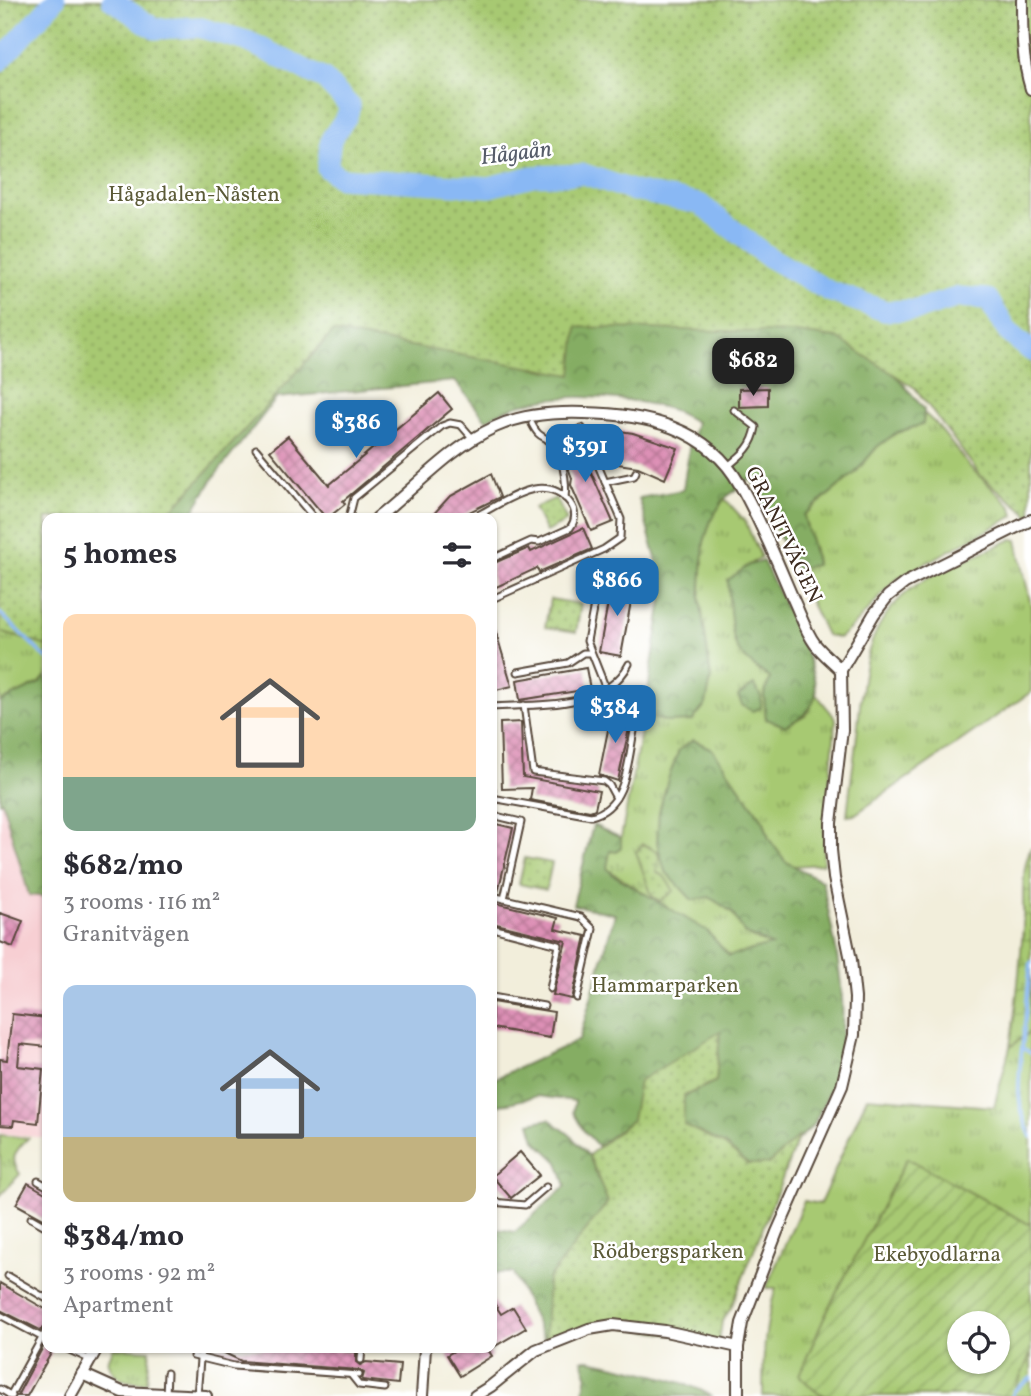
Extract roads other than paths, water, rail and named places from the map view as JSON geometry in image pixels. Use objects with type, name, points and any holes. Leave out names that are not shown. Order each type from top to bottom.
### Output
[{"type":"street","points":[[1023,0],[1022,36],[1031,89]]},
{"type":"street","name":"GRANITVÄGEN","points":[[383,513],[474,440],[517,418],[542,414],[607,413],[666,424],[708,446],[728,466],[756,516],[814,643],[841,670]]},
{"type":"street","points":[[738,1396],[738,1347],[751,1293],[842,1086],[854,1035],[855,998],[851,960],[831,850],[831,823],[842,730],[841,670],[874,614],[888,596],[905,583],[1029,521],[1031,533]]},
{"type":"street","points":[[475,1396],[495,1391],[536,1350],[589,1329],[613,1325],[665,1331],[738,1347]]},
{"type":"street","points":[[70,1396],[94,1353]]},
{"type":"street","points":[[422,1396],[425,1353]]},
{"type":"street","points":[[82,1374],[122,1392],[206,1396]]},
{"type":"lane","points":[[728,466],[748,450],[756,427],[734,410]]},
{"type":"lane","points":[[350,513],[354,498],[442,426],[450,423],[461,425],[474,440]]},
{"type":"lane","points":[[532,424],[538,436],[549,442],[565,471],[565,498]]},
{"type":"lane","points":[[497,598],[604,549],[620,538],[621,519],[582,428],[549,442]]},
{"type":"lane","points":[[256,449],[310,513]]},
{"type":"lane","points":[[605,482],[634,477],[636,472]]},
{"type":"lane","points":[[482,513],[527,489],[544,488],[565,498],[573,506],[575,515],[570,528],[539,542],[531,541],[497,557]]},
{"type":"lane","points":[[596,594],[587,641],[606,689]]},
{"type":"lane","points":[[518,672],[568,663],[583,653],[591,653]]},
{"type":"lane","points":[[497,707],[569,700],[597,694],[623,675],[629,664]]},
{"type":"lane","points":[[524,705],[533,772],[604,781],[616,798]]},
{"type":"lane","points":[[497,799],[591,816],[605,809],[623,786],[635,731]]},
{"type":"lane","points":[[497,816],[521,822],[504,899]]},
{"type":"lane","points":[[497,897],[582,917],[588,922],[593,929],[577,998]]},
{"type":"lane","points":[[497,930],[559,945],[550,989]]},
{"type":"lane","points":[[497,998],[544,1006]]},
{"type":"lane","points":[[38,1181],[42,1183]]},
{"type":"lane","points":[[497,1202],[525,1205],[546,1187]]},
{"type":"lane","points":[[31,1217],[42,1224]]},
{"type":"lane","points":[[8,1276],[42,1296]]},
{"type":"lane","points":[[0,1315],[42,1337]]},
{"type":"lane","points":[[0,1389],[11,1396],[42,1344]]},
{"type":"lane","points":[[76,1353],[91,1360]]},
{"type":"lane","points":[[361,1360],[362,1353]]},
{"type":"lane","points":[[193,1356],[234,1366],[359,1376]]},
{"type":"lane","points":[[197,1396],[201,1356]]},
{"type":"lane","points":[[166,1395],[167,1373]]},
{"type":"lane","points":[[351,1375],[359,1385],[385,1388]]},
{"type":"waterway","name":"Hågaån","points":[[0,61],[55,0]]},
{"type":"waterway","name":"Hågaån","points":[[112,0],[155,29],[198,27],[247,41],[324,79],[350,106],[347,116],[331,139],[327,168],[340,178],[489,187],[532,176],[584,174],[634,191],[700,204],[767,256],[829,291],[885,311],[917,310],[959,297],[988,299],[1008,332],[1031,351]]},
{"type":"waterway","points":[[0,613],[42,654]]},
{"type":"waterway","points":[[1031,962],[1019,1083],[1022,1113],[1031,1137]]},
{"type":"waterway","points":[[1022,1048],[1031,1053]]},
{"type":"waterway","points":[[1012,1396],[1015,1390],[1031,1378]]},
{"type":"park label","name":"Hågadalen-Nåsten","points":[[194,195]]},
{"type":"park label","name":"Hammarparken","points":[[665,986]]},
{"type":"park label","name":"Rödbergsparken","points":[[668,1252]]},
{"type":"park label","name":"Ekebyodlarna","points":[[937,1255]]}]
